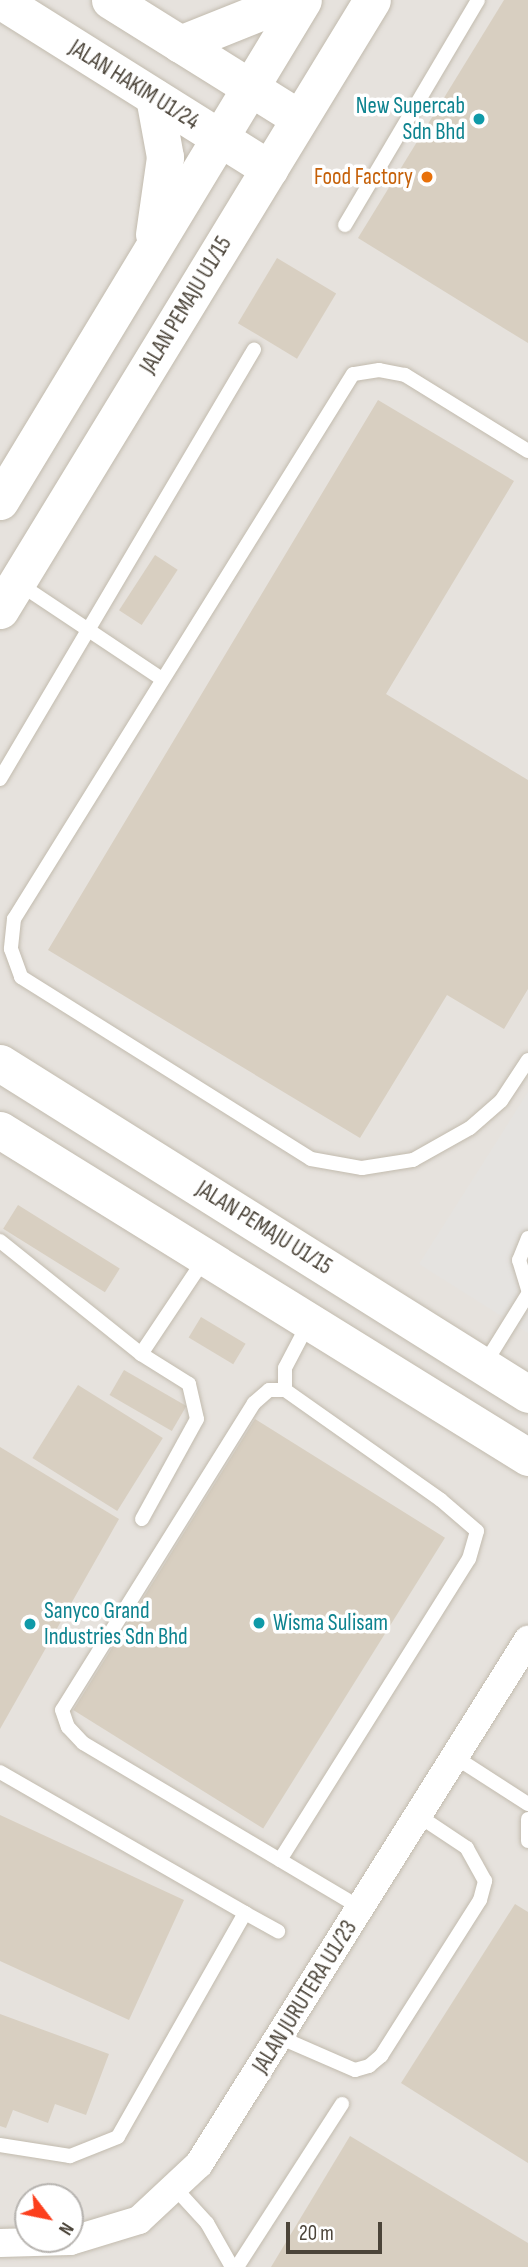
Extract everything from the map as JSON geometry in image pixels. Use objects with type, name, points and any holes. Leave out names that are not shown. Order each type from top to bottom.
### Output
[{"type":"street","name":"JALAN HAKIM U1/24","points":[[0,0],[269,169]]},
{"type":"street","points":[[110,0],[299,118]]},
{"type":"street","points":[[180,44],[290,0]]},
{"type":"street","points":[[0,502],[303,0]]},
{"type":"street","name":"JALAN PEMAJU U1/15","points":[[9,596],[372,0]]},
{"type":"street","points":[[152,249],[165,157],[154,97]]},
{"type":"street","name":"JALAN PEMAJU U1/15","points":[[0,1063],[528,1394]]},
{"type":"street","points":[[0,1130],[528,1457]]},
{"type":"street","name":"JALAN JURUTERA U1/23","points":[[0,2243],[70,2241],[139,2220],[199,2164],[528,1640]]},
{"type":"lane","points":[[345,225],[478,0]]},
{"type":"lane","points":[[0,779],[254,349]]},
{"type":"lane","points":[[528,451],[405,375],[379,370],[353,374],[14,919],[11,949],[21,977],[311,1159],[362,1168],[413,1160],[470,1128],[501,1101],[528,1060]]},
{"type":"lane","points":[[9,596],[89,629],[162,679]]},
{"type":"lane","points":[[483,1366],[528,1292],[519,1260],[528,1238]]},
{"type":"lane","points":[[0,1241],[141,1354],[189,1384],[197,1419],[142,1519]]},
{"type":"lane","points":[[141,1354],[206,1257]]},
{"type":"lane","points":[[285,1390],[285,1368],[309,1321]]},
{"type":"lane","points":[[280,1860],[469,1559],[477,1531],[442,1500],[285,1390],[269,1390],[254,1403],[62,1710],[68,1727],[83,1743],[280,1860],[361,1908]]},
{"type":"lane","points":[[455,1757],[528,1804]]},
{"type":"lane","points":[[0,1772],[278,1931]]},
{"type":"lane","points":[[279,2037],[355,2070],[369,2066],[381,2056],[459,1933],[480,1899],[485,1881],[467,1848],[419,1816]]},
{"type":"lane","points":[[528,1819],[528,1841]]},
{"type":"lane","points":[[0,2145],[70,2156],[118,2137],[244,1913]]},
{"type":"lane","points":[[237,2267],[342,2104]]},
{"type":"lane","points":[[174,2187],[207,2223],[232,2267]]},
{"type":"shaded area","points":[[0,0],[528,0],[528,2267],[0,2267]]},
{"type":"shaded area","points":[[528,1092],[528,1333],[419,1264]]},
{"type":"building","name":"New Supercab Sdn Bhd","points":[[504,0],[528,0],[528,343],[358,238]]},
{"type":"building","points":[[277,258],[336,294],[297,359],[238,323]]},
{"type":"building","points":[[378,400],[514,481],[386,694],[528,780],[528,989],[504,1029],[447,995],[360,1138],[48,950]]},
{"type":"building","points":[[155,555],[178,570],[142,625],[119,610]]},
{"type":"building","points":[[18,1205],[120,1269],[105,1292],[3,1229]]},
{"type":"building","points":[[201,1317],[246,1344],[233,1364],[189,1338]]},
{"type":"building","points":[[124,1370],[186,1406],[172,1431],[110,1395]]},
{"type":"building","points":[[78,1385],[163,1438],[117,1511],[32,1458]]},
{"type":"building","name":"Wisma Sulisam","points":[[255,1419],[445,1538],[263,1829],[73,1710]]},
{"type":"building","name":"Sanyco Grand Industries Sdn Bhd","points":[[0,1447],[119,1519],[0,1729]]},
{"type":"building","points":[[0,1815],[184,1900],[129,2020],[0,1961]]},
{"type":"building","points":[[515,1904],[528,1912],[528,2163],[401,2083]]},
{"type":"building","points":[[0,2014],[109,2054],[86,2115],[55,2104],[48,2123],[13,2110],[6,2128],[0,2126]]},
{"type":"building","points":[[350,2136],[528,2243],[528,2267],[271,2267]]},
{"type":"place","name":"New Supercab Sdn Bhd","points":[[479,119]]},
{"type":"place","name":"Food Factory","points":[[427,177]]},
{"type":"place","name":"Wisma Sulisam","points":[[259,1623]]},
{"type":"place","name":"Sanyco Grand Industries Sdn Bhd","points":[[30,1624]]}]
